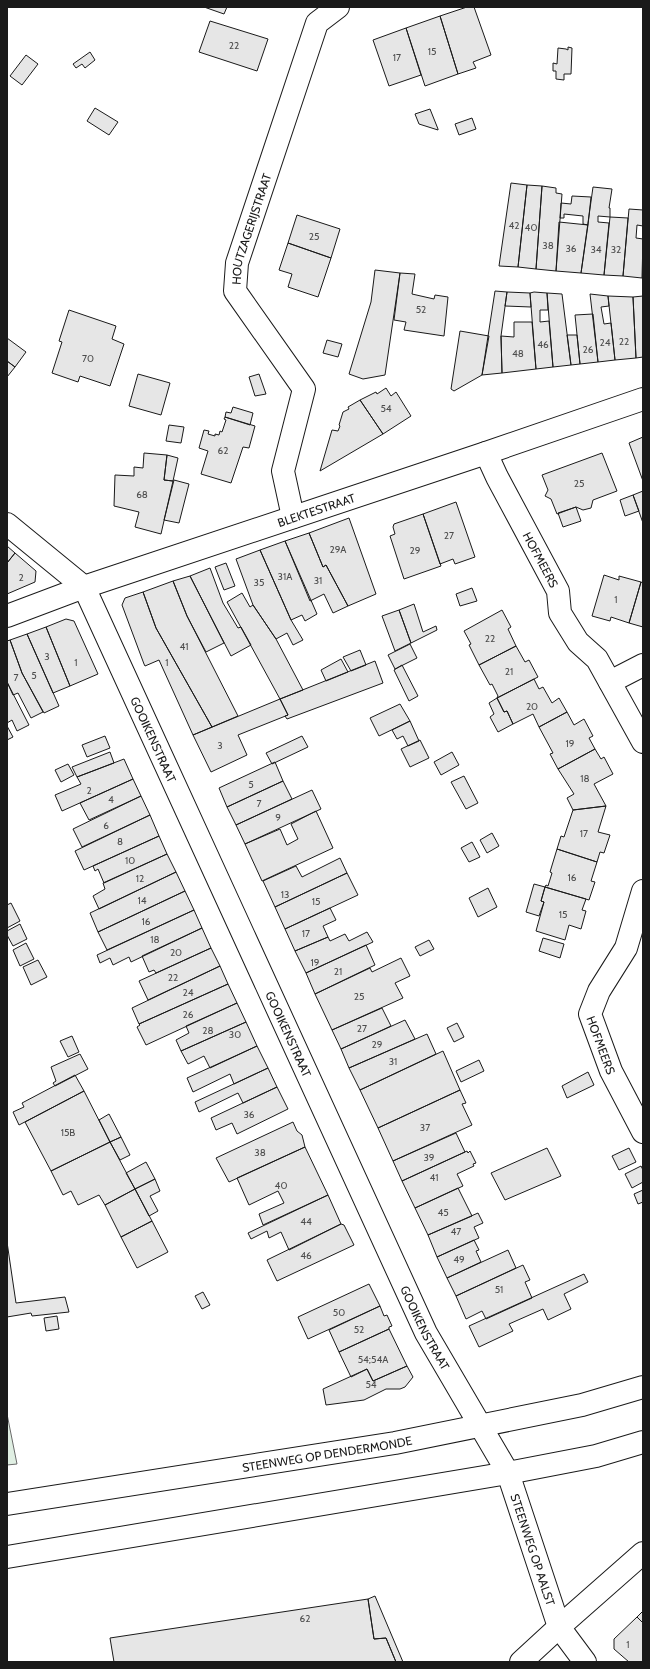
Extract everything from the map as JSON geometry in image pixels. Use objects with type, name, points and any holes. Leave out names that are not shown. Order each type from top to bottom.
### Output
[{"type":"street","name":"HOUTZAGERIJSTRAAT","points":[[293,517],[283,471],[304,390],[235,291],[237,263],[317,23],[338,7]]},
{"type":"street","name":"BLEKTESTRAAT","points":[[7,616],[84,587],[643,399]]},
{"type":"street","name":"HOFMEERS","points":[[486,453],[497,477],[558,591],[560,613],[578,642],[597,659],[643,742]]},
{"type":"street","points":[[7,524],[84,587]]},
{"type":"street","name":"GOOIKENSTRAAT","points":[[84,587],[426,1333],[479,1426],[508,1472]]},
{"type":"street","points":[[610,682],[643,665]]},
{"type":"street","name":"HOFMEERS","points":[[643,891],[626,948],[599,991],[590,1014],[611,1070],[643,1132]]},
{"type":"street","name":"STEENWEG OP DENDERMONDE","points":[[7,1504],[395,1443],[582,1405],[643,1387]]},
{"type":"street","points":[[7,1557],[508,1472],[596,1456],[643,1442]]},
{"type":"street","name":"STEENWEG OP AALST","points":[[508,1472],[558,1627],[585,1662]]},
{"type":"street","points":[[521,1662],[558,1627],[643,1553]]},
{"type":"green space","points":[[7,1414],[17,1464],[7,1465]]},
{"type":"building","points":[[204,7],[227,7],[224,14]]},
{"type":"building","points":[[467,7],[474,7],[491,55],[473,62],[476,68],[458,74],[440,16]]},
{"type":"building","points":[[440,16],[458,74],[425,86],[406,28]]},
{"type":"building","points":[[210,21],[268,39],[257,71],[199,52]]},
{"type":"building","points":[[406,28],[421,75],[389,86],[373,40]]},
{"type":"building","points":[[568,47],[572,48],[571,74],[564,74],[564,80],[556,79],[556,71],[553,71],[553,63],[557,64],[558,48],[568,50]]},
{"type":"building","points":[[90,52],[95,60],[85,68],[82,64],[76,68],[73,64]]},
{"type":"building","points":[[26,55],[38,64],[22,85],[10,76]]},
{"type":"building","points":[[95,108],[118,122],[109,135],[87,121]]},
{"type":"building","points":[[430,109],[438,130],[419,124],[415,114]]},
{"type":"building","points":[[472,118],[476,129],[459,135],[455,124]]},
{"type":"building","points":[[511,183],[527,185],[518,267],[499,266]]},
{"type":"building","points":[[527,185],[542,186],[536,269],[518,267]]},
{"type":"building","points":[[542,186],[556,188],[556,193],[562,194],[556,271],[536,269]]},
{"type":"building","points":[[593,187],[612,189],[609,208],[610,217],[598,216],[598,222],[609,223],[604,275],[581,273]]},
{"type":"building","points":[[572,196],[591,197],[588,225],[583,224],[583,216],[564,214],[564,218],[560,218],[561,203],[571,204]]},
{"type":"building","points":[[629,209],[643,210],[643,226],[637,225],[636,238],[643,239],[642,278],[623,276]]},
{"type":"building","points":[[297,215],[340,229],[331,258],[288,243]]},
{"type":"building","points":[[610,217],[628,218],[623,276],[604,275]]},
{"type":"building","points":[[559,222],[588,225],[581,273],[556,271]]},
{"type":"building","points":[[288,243],[331,258],[318,297],[288,287],[292,274],[279,270]]},
{"type":"building","points":[[375,270],[400,273],[385,375],[363,379],[349,374],[371,302]]},
{"type":"building","points":[[400,273],[415,274],[412,294],[434,299],[435,295],[448,297],[444,336],[404,330],[406,322],[394,320]]},
{"type":"building","points":[[495,291],[507,292],[501,336],[502,373],[482,375]]},
{"type":"building","points":[[507,292],[530,293],[531,307],[505,306]]},
{"type":"building","points":[[530,293],[547,293],[548,310],[540,310],[540,322],[549,321],[553,367],[536,369]]},
{"type":"building","points":[[547,293],[562,294],[571,365],[553,367]]},
{"type":"building","points":[[590,294],[608,296],[609,306],[601,307],[604,324],[611,323],[615,360],[598,362]]},
{"type":"building","points":[[608,296],[633,297],[636,358],[615,360]]},
{"type":"building","points":[[643,296],[643,357],[636,358],[633,297]]},
{"type":"building","points":[[69,310],[116,326],[112,339],[124,344],[110,386],[80,376],[78,382],[52,373],[62,342],[59,341]]},
{"type":"building","points":[[593,314],[598,362],[580,364],[575,315]]},
{"type":"building","points":[[514,322],[532,322],[536,369],[502,373],[501,336],[514,337]]},
{"type":"building","points":[[460,331],[489,336],[482,375],[454,391],[451,389]]},
{"type":"building","points":[[567,335],[577,335],[580,364],[571,365]]},
{"type":"building","points":[[7,338],[26,352],[15,367],[7,361]]},
{"type":"building","points":[[327,340],[342,344],[338,357],[323,353]]},
{"type":"building","points":[[7,361],[15,367],[7,377]]},
{"type":"building","points":[[138,374],[170,383],[161,415],[129,406]]},
{"type":"building","points":[[259,374],[266,394],[255,396],[249,377]]},
{"type":"building","points":[[386,388],[391,396],[396,392],[411,416],[383,434],[360,400],[376,392],[377,394]]},
{"type":"building","points":[[360,400],[383,434],[320,471],[332,430],[338,431],[343,412],[349,409],[348,407]]},
{"type":"building","points":[[233,407],[253,413],[250,425],[225,417],[226,412],[231,413]]},
{"type":"building","points":[[225,417],[255,426],[249,448],[243,447],[231,483],[201,474],[208,451],[199,448],[204,430],[209,431],[208,434],[215,436],[215,434],[219,435],[220,431],[222,432],[226,420],[224,419]]},
{"type":"building","points":[[169,425],[184,427],[181,443],[166,441]]},
{"type":"building","points":[[643,437],[643,481],[629,443]]},
{"type":"building","points":[[144,453],[167,455],[164,480],[173,481],[161,534],[135,527],[139,512],[114,506],[115,475],[134,476],[134,467],[143,468]]},
{"type":"building","points":[[602,453],[617,491],[593,500],[591,508],[583,510],[576,507],[557,514],[551,499],[545,496],[548,490],[542,475]]},
{"type":"building","points":[[167,455],[178,458],[173,481],[164,480]]},
{"type":"building","points":[[174,480],[189,484],[179,523],[164,520]]},
{"type":"building","points":[[643,491],[643,523],[633,495]]},
{"type":"building","points":[[633,495],[639,511],[625,516],[620,500]]},
{"type":"building","points":[[456,502],[475,557],[455,564],[453,559],[440,564],[423,514]]},
{"type":"building","points":[[576,507],[581,521],[563,527],[558,513]]},
{"type":"building","points":[[423,514],[441,566],[404,579],[390,536],[395,534],[393,527],[394,524]]},
{"type":"building","points":[[349,518],[376,594],[348,606],[326,565],[323,567],[309,533]]},
{"type":"building","points":[[309,533],[323,567],[326,565],[348,606],[333,613],[324,594],[310,601],[285,541]]},
{"type":"building","points":[[285,541],[317,614],[305,621],[302,615],[291,620],[260,550]]},
{"type":"building","points":[[7,546],[15,553],[7,563]]},
{"type":"building","points":[[260,550],[291,620],[303,640],[293,645],[287,633],[276,639],[253,605],[236,559]]},
{"type":"building","points":[[15,553],[36,571],[35,582],[7,594],[7,563]]},
{"type":"building","points":[[226,563],[235,586],[224,590],[215,567]]},
{"type":"building","points":[[210,568],[223,603],[238,628],[241,627],[251,645],[231,656],[190,576]]},
{"type":"building","points":[[604,575],[619,580],[619,576],[641,582],[629,623],[611,617],[610,621],[592,616]]},
{"type":"building","points":[[190,576],[224,643],[206,652],[187,616],[173,581]]},
{"type":"building","points":[[173,581],[187,616],[238,716],[212,727],[156,628],[143,592]]},
{"type":"building","points":[[641,582],[643,583],[643,627],[629,623]]},
{"type":"building","points":[[472,588],[477,601],[460,606],[456,594]]},
{"type":"building","points":[[143,592],[156,628],[212,727],[193,735],[159,660],[145,666],[122,605],[125,598]]},
{"type":"building","points":[[242,593],[250,607],[253,605],[276,639],[303,690],[280,699],[227,602]]},
{"type":"building","points":[[414,604],[423,632],[436,626],[437,630],[411,643],[399,610]]},
{"type":"building","points":[[399,610],[411,643],[395,651],[382,616]]},
{"type":"building","points":[[502,610],[511,627],[508,629],[516,646],[479,665],[464,631]]},
{"type":"building","points":[[66,619],[74,621],[98,674],[70,686],[46,627]]},
{"type":"building","points":[[46,627],[70,686],[53,693],[27,634]]},
{"type":"building","points":[[27,634],[59,706],[44,713],[22,673],[10,640]]},
{"type":"building","points":[[10,640],[22,673],[43,712],[31,718],[18,693],[13,695],[7,682],[7,641]]},
{"type":"building","points":[[410,644],[417,658],[395,669],[388,655]]},
{"type":"building","points":[[516,646],[525,662],[529,660],[538,677],[497,698],[498,696],[492,684],[490,685],[479,665]]},
{"type":"building","points":[[360,650],[366,665],[351,671],[343,657]]},
{"type":"building","points":[[341,659],[348,672],[326,681],[321,670]]},
{"type":"building","points":[[375,661],[383,683],[287,719],[285,716],[288,715],[280,699]]},
{"type":"building","points":[[402,665],[418,696],[409,701],[394,670]]},
{"type":"building","points":[[534,679],[539,689],[543,687],[552,703],[559,698],[567,712],[539,727],[533,714],[513,724],[507,711],[504,712],[497,698]]},
{"type":"building","points":[[7,682],[29,725],[17,731],[12,720],[7,723]]},
{"type":"building","points":[[497,698],[504,712],[507,711],[513,724],[498,732],[490,717],[494,714],[489,703]]},
{"type":"building","points":[[280,699],[288,715],[238,735],[247,755],[211,772],[193,735]]},
{"type":"building","points":[[400,704],[410,721],[379,736],[370,718]]},
{"type":"building","points":[[567,712],[574,725],[584,719],[593,736],[589,738],[595,749],[558,769],[550,754],[553,753],[539,727]]},
{"type":"building","points":[[410,721],[419,741],[408,746],[403,736],[397,739],[392,730]]},
{"type":"building","points":[[7,726],[13,737],[7,740]]},
{"type":"building","points":[[105,736],[110,748],[87,757],[82,745]]},
{"type":"building","points":[[302,736],[308,747],[272,764],[266,753]]},
{"type":"building","points":[[420,740],[429,758],[410,767],[401,749]]},
{"type":"building","points":[[595,749],[601,759],[604,757],[613,774],[594,784],[606,806],[573,810],[567,798],[574,794],[558,769]]},
{"type":"building","points":[[110,752],[114,763],[77,777],[72,767]]},
{"type":"building","points":[[452,752],[459,765],[441,775],[434,762]]},
{"type":"building","points":[[124,759],[133,779],[62,811],[55,795],[81,784],[77,777]]},
{"type":"building","points":[[275,762],[283,781],[227,807],[219,788]]},
{"type":"building","points":[[68,764],[74,775],[61,782],[55,770]]},
{"type":"building","points":[[464,776],[478,803],[466,809],[451,782]]},
{"type":"building","points":[[133,779],[141,796],[89,820],[80,803]]},
{"type":"building","points":[[283,781],[292,799],[236,825],[227,807]]},
{"type":"building","points":[[312,790],[321,809],[245,844],[236,825]]},
{"type":"building","points":[[141,796],[150,815],[82,847],[73,829]]},
{"type":"building","points":[[606,806],[598,832],[610,835],[604,853],[600,852],[597,862],[557,849],[561,836],[564,837],[573,810]]},
{"type":"building","points":[[316,811],[333,848],[262,881],[245,844],[280,829],[287,845],[298,839],[291,824]]},
{"type":"building","points":[[150,815],[159,836],[84,870],[75,851]]},
{"type":"building","points":[[492,833],[499,846],[487,853],[480,840]]},
{"type":"building","points":[[159,836],[167,854],[104,883],[98,869],[95,871],[93,866]]},
{"type":"building","points":[[472,842],[480,857],[469,862],[461,848]]},
{"type":"building","points":[[557,849],[597,862],[591,881],[595,882],[589,900],[545,887],[546,885],[548,886],[552,873],[550,872]]},
{"type":"building","points":[[167,854],[176,872],[99,909],[93,896],[105,889],[103,883]]},
{"type":"building","points":[[340,858],[347,873],[275,907],[263,881],[296,866],[302,877]]},
{"type":"building","points":[[176,872],[185,891],[98,932],[90,913]]},
{"type":"building","points":[[347,873],[358,895],[285,929],[275,907]]},
{"type":"building","points":[[534,884],[545,887],[541,901],[544,902],[539,916],[526,912]]},
{"type":"building","points":[[545,887],[586,899],[582,910],[586,911],[581,929],[569,925],[565,940],[536,931],[544,902],[541,901]]},
{"type":"building","points":[[488,888],[497,907],[478,917],[469,898]]},
{"type":"building","points":[[185,891],[194,910],[107,950],[98,932]]},
{"type":"building","points":[[11,903],[20,921],[7,928],[7,905]]},
{"type":"building","points":[[330,908],[336,920],[323,926],[328,937],[295,951],[285,929]]},
{"type":"building","points":[[194,910],[202,928],[131,962],[129,957],[113,965],[110,958],[100,963],[97,955]]},
{"type":"building","points":[[20,924],[27,939],[13,946],[7,935],[7,931]]},
{"type":"building","points":[[202,928],[211,948],[156,973],[154,970],[149,972],[142,956]]},
{"type":"building","points":[[367,932],[373,942],[306,973],[295,951],[328,937],[330,941],[345,934],[349,941]]},
{"type":"building","points":[[543,938],[564,944],[560,958],[539,951]]},
{"type":"building","points":[[429,940],[434,949],[420,956],[415,947]]},
{"type":"building","points":[[26,943],[34,959],[20,966],[13,950]]},
{"type":"building","points":[[366,945],[375,965],[315,994],[306,973]]},
{"type":"building","points":[[211,948],[220,966],[148,1000],[139,981]]},
{"type":"building","points":[[401,958],[410,976],[395,983],[403,998],[332,1030],[315,994],[370,968],[372,972]]},
{"type":"building","points":[[38,960],[47,977],[31,985],[23,967]]},
{"type":"building","points":[[220,966],[228,984],[139,1024],[132,1008]]},
{"type":"building","points":[[228,984],[237,1003],[146,1045],[137,1027],[140,1025],[139,1024]]},
{"type":"building","points":[[237,1003],[246,1022],[181,1051],[176,1040],[189,1033],[186,1026]]},
{"type":"building","points":[[382,1008],[391,1026],[341,1049],[332,1030]]},
{"type":"building","points":[[405,1020],[415,1039],[349,1068],[341,1049]]},
{"type":"building","points":[[246,1022],[257,1046],[210,1068],[204,1056],[188,1064],[181,1051]]},
{"type":"building","points":[[457,1023],[464,1037],[454,1042],[447,1028]]},
{"type":"building","points":[[427,1034],[436,1054],[360,1090],[349,1068]]},
{"type":"building","points":[[72,1036],[79,1052],[68,1057],[60,1041]]},
{"type":"building","points":[[257,1046],[268,1068],[234,1084],[230,1074],[193,1092],[187,1078]]},
{"type":"building","points":[[443,1051],[460,1090],[378,1128],[360,1090]]},
{"type":"building","points":[[80,1054],[88,1069],[55,1086],[53,1083],[56,1081],[51,1067]]},
{"type":"building","points":[[479,1060],[484,1071],[461,1082],[456,1071]]},
{"type":"building","points":[[268,1068],[277,1087],[243,1103],[238,1093],[199,1112],[195,1102]]},
{"type":"building","points":[[588,1072],[594,1085],[567,1098],[562,1086]]},
{"type":"building","points":[[75,1075],[84,1091],[19,1125],[13,1112],[24,1107],[22,1103]]},
{"type":"building","points":[[277,1087],[288,1109],[237,1134],[232,1123],[216,1130],[211,1118]]},
{"type":"building","points":[[460,1090],[466,1103],[462,1104],[472,1125],[393,1161],[378,1128]]},
{"type":"building","points":[[84,1091],[110,1142],[51,1171],[25,1122]]},
{"type":"building","points":[[109,1114],[121,1137],[110,1142],[99,1120]]},
{"type":"building","points":[[293,1122],[297,1131],[302,1135],[305,1147],[229,1182],[216,1158]]},
{"type":"building","points":[[456,1133],[465,1152],[402,1181],[393,1161]]},
{"type":"building","points":[[121,1137],[130,1155],[120,1160],[110,1142]]},
{"type":"building","points":[[110,1142],[135,1189],[105,1205],[99,1195],[78,1205],[71,1191],[63,1195],[51,1171]]},
{"type":"building","points":[[305,1147],[328,1195],[263,1225],[259,1214],[284,1203],[278,1191],[249,1205],[237,1178]]},
{"type":"building","points":[[547,1148],[561,1176],[505,1200],[491,1173]]},
{"type":"building","points":[[629,1148],[636,1162],[619,1170],[612,1156]]},
{"type":"building","points":[[467,1151],[468,1153],[470,1151],[476,1163],[473,1164],[474,1166],[457,1174],[463,1186],[415,1208],[402,1181]]},
{"type":"building","points":[[146,1162],[155,1179],[135,1189],[126,1173]]},
{"type":"building","points":[[641,1166],[643,1170],[643,1182],[632,1188],[625,1174]]},
{"type":"building","points":[[155,1179],[160,1191],[150,1196],[158,1211],[149,1216],[135,1189]]},
{"type":"building","points":[[458,1188],[472,1216],[428,1235],[415,1208]]},
{"type":"building","points":[[135,1189],[152,1221],[121,1237],[105,1205]]},
{"type":"building","points":[[643,1190],[643,1202],[638,1204],[634,1194]]},
{"type":"building","points":[[328,1195],[341,1224],[289,1250],[281,1232],[269,1238],[267,1231],[251,1239],[248,1233]]},
{"type":"building","points":[[478,1213],[483,1223],[474,1227],[479,1238],[437,1257],[428,1235]]},
{"type":"building","points":[[152,1221],[168,1252],[137,1268],[121,1237]]},
{"type":"building","points":[[341,1224],[344,1225],[354,1245],[277,1281],[267,1260]]},
{"type":"building","points":[[474,1240],[479,1250],[476,1251],[481,1262],[447,1278],[437,1257]]},
{"type":"building","points":[[7,1242],[16,1303],[65,1297],[69,1312],[32,1316],[31,1313],[7,1317]]},
{"type":"building","points":[[508,1250],[516,1268],[456,1296],[447,1278]]},
{"type":"building","points":[[523,1265],[530,1280],[525,1282],[532,1298],[486,1319],[482,1311],[466,1319],[456,1296]]},
{"type":"building","points":[[584,1274],[588,1282],[564,1294],[571,1309],[548,1320],[543,1309],[509,1324],[513,1331],[479,1347],[469,1326]]},
{"type":"building","points":[[369,1284],[380,1306],[308,1339],[298,1317]]},
{"type":"building","points":[[203,1292],[210,1305],[202,1309],[195,1296]]},
{"type":"building","points":[[380,1306],[384,1316],[387,1315],[392,1326],[389,1327],[389,1329],[339,1352],[329,1330]]},
{"type":"building","points":[[57,1316],[59,1329],[46,1331],[44,1318]]},
{"type":"building","points":[[389,1329],[407,1366],[373,1381],[367,1369],[351,1377],[339,1352]]},
{"type":"building","points":[[407,1366],[413,1377],[405,1387],[400,1389],[386,1389],[364,1400],[326,1405],[323,1389],[367,1369],[373,1381]]},
{"type":"building","points":[[375,1596],[403,1662],[396,1662],[386,1638],[374,1639],[368,1599]]},
{"type":"building","points":[[368,1599],[374,1639],[386,1638],[396,1662],[114,1662],[110,1638]]},
{"type":"building","points":[[643,1611],[643,1623],[637,1617]]},
{"type":"building","points":[[637,1617],[643,1623],[643,1662],[629,1662],[614,1649],[614,1639]]}]
